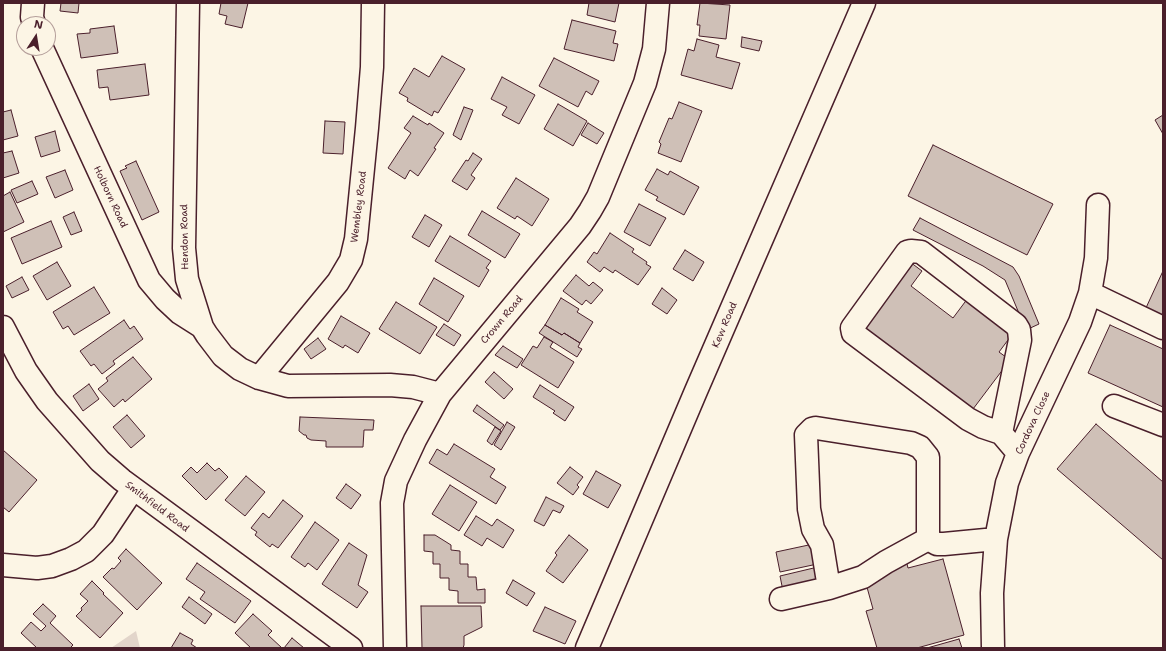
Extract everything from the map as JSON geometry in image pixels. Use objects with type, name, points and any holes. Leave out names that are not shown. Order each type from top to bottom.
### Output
[{"type":"street","points":[[32,16],[34,3]]},
{"type":"street","name":"Hendon Road","points":[[188,3],[184,248],[187,279],[202,327],[223,356],[240,369],[258,378],[288,386],[390,385],[413,387],[440,394]]},
{"type":"street","name":"Wembley Road","points":[[258,378],[338,282],[350,260],[356,239],[367,128],[372,67],[373,3]]},
{"type":"street","name":"Crown Road","points":[[395,648],[392,503],[396,481],[415,440],[440,394],[580,226],[598,197],[645,83],[654,49],[658,3]]},
{"type":"street","name":"Kew Road","points":[[587,648],[696,391],[864,3]]},
{"type":"street","name":"Holborn Road","points":[[46,56],[150,280],[165,299],[180,313],[202,327]]},
{"type":"street","name":"Cordova Close","points":[[993,648],[992,593],[996,539],[1007,482],[1018,453],[1080,322],[1090,293],[1096,258],[1098,205]]},
{"type":"street","points":[[1001,433],[1020,340],[1019,330],[1016,325],[921,252],[907,252],[852,328],[853,333],[968,419],[1001,433],[1018,453]]},
{"type":"street","points":[[1090,293],[1163,328]]},
{"type":"street","name":"Smithfield Road","points":[[3,327],[26,371],[47,401],[100,461],[133,489],[351,648]]},
{"type":"street","points":[[1114,406],[1163,425]]},
{"type":"street","points":[[830,588],[822,545],[813,529],[809,508],[806,435],[812,429],[816,428],[911,443],[920,447],[928,457],[928,539]]},
{"type":"street","points":[[3,565],[37,568],[52,566],[86,550],[103,534],[133,489]]},
{"type":"street","points":[[928,539],[937,544],[944,544],[996,539]]},
{"type":"street","points":[[781,599],[830,588],[863,577],[886,562],[928,539]]},
{"type":"shaded area","points":[[136,631],[140,648],[111,648]]},
{"type":"building","points":[[61,3],[79,3],[78,13],[60,11]]},
{"type":"building","points":[[221,3],[248,3],[242,28],[225,24],[227,16],[219,14]]},
{"type":"building","points":[[589,3],[619,3],[615,22],[587,15]]},
{"type":"building","points":[[700,3],[730,5],[726,39],[699,36],[700,25],[697,25]]},
{"type":"building","points":[[572,20],[616,31],[613,43],[618,44],[614,61],[564,49]]},
{"type":"building","points":[[114,26],[118,53],[81,58],[77,34],[90,33],[90,29]]},
{"type":"building","points":[[742,37],[762,41],[759,51],[741,47]]},
{"type":"building","points":[[697,39],[719,45],[716,57],[740,63],[732,89],[681,75],[688,49],[694,51]]},
{"type":"building","points":[[442,56],[465,69],[438,113],[434,111],[432,116],[407,101],[408,98],[399,93],[414,68],[429,77]]},
{"type":"building","points":[[554,58],[599,81],[592,95],[586,91],[578,107],[539,86]]},
{"type":"building","points":[[145,64],[149,95],[110,100],[108,87],[99,88],[97,70]]},
{"type":"building","points":[[502,77],[535,95],[519,124],[502,115],[507,107],[491,99]]},
{"type":"building","points":[[679,102],[702,111],[681,162],[658,153],[661,144],[659,142],[669,118],[672,119]]},
{"type":"building","points":[[558,104],[587,121],[573,146],[544,129]]},
{"type":"building","points":[[464,107],[473,110],[461,140],[453,135]]},
{"type":"building","points":[[11,110],[18,136],[3,140],[3,112]]},
{"type":"building","points":[[1163,115],[1163,134],[1155,120]]},
{"type":"building","points":[[413,116],[428,125],[429,123],[444,133],[434,148],[436,149],[418,176],[410,170],[405,179],[388,168],[411,133],[404,128]]},
{"type":"building","points":[[325,121],[345,122],[343,154],[323,153]]},
{"type":"building","points":[[588,123],[604,133],[597,144],[581,135]]},
{"type":"building","points":[[55,131],[60,151],[41,157],[35,137]]},
{"type":"building","points":[[933,145],[1053,204],[1027,255],[908,196]]},
{"type":"building","points":[[12,151],[19,173],[3,178],[3,153]]},
{"type":"building","points":[[473,153],[482,159],[471,175],[475,178],[467,190],[452,181],[466,160],[468,161]]},
{"type":"building","points":[[136,161],[159,212],[142,220],[120,171],[127,168],[125,166]]},
{"type":"building","points":[[657,169],[668,175],[670,171],[699,187],[684,215],[656,200],[658,197],[645,190]]},
{"type":"building","points":[[65,170],[73,190],[55,198],[46,177]]},
{"type":"building","points":[[516,178],[549,199],[532,226],[517,216],[515,219],[497,208]]},
{"type":"building","points":[[32,181],[38,194],[17,203],[11,190]]},
{"type":"building","points":[[10,192],[24,222],[3,232],[3,196]]},
{"type":"building","points":[[639,204],[666,218],[650,246],[624,232]]},
{"type":"building","points":[[482,211],[520,234],[505,258],[468,235]]},
{"type":"building","points":[[74,212],[82,231],[71,235],[63,217]]},
{"type":"building","points":[[425,215],[442,225],[429,247],[412,237]]},
{"type":"building","points":[[920,218],[1013,267],[1019,276],[1039,324],[1026,330],[1005,280],[983,266],[913,230]]},
{"type":"building","points":[[51,221],[62,247],[22,264],[11,238]]},
{"type":"building","points":[[610,233],[634,249],[632,252],[647,262],[646,264],[651,267],[638,285],[615,270],[613,273],[604,267],[600,272],[587,262],[594,252],[597,254]]},
{"type":"building","points":[[450,236],[491,261],[486,268],[489,270],[479,287],[435,261]]},
{"type":"building","points":[[685,250],[704,262],[693,281],[673,269]]},
{"type":"building","points":[[906,259],[922,271],[911,286],[953,318],[968,298],[1014,332],[999,352],[1010,360],[967,417],[856,334]]},
{"type":"building","points":[[57,262],[71,286],[47,300],[33,276]]},
{"type":"building","points":[[1163,271],[1163,318],[1145,310]]},
{"type":"building","points":[[576,275],[589,286],[593,282],[603,290],[591,304],[586,300],[582,305],[563,291]]},
{"type":"building","points":[[22,277],[29,290],[12,298],[6,286]]},
{"type":"building","points":[[434,278],[464,296],[448,322],[419,304]]},
{"type":"building","points":[[94,287],[110,313],[74,335],[68,326],[63,329],[53,312]]},
{"type":"building","points":[[662,288],[677,300],[667,314],[652,304]]},
{"type":"building","points":[[561,298],[579,309],[577,312],[593,322],[580,343],[564,333],[562,335],[545,325]]},
{"type":"building","points":[[396,302],[437,327],[420,354],[379,329]]},
{"type":"building","points":[[341,316],[370,333],[358,353],[345,345],[343,348],[328,339]]},
{"type":"building","points":[[124,320],[130,329],[134,326],[143,339],[113,361],[115,364],[102,374],[94,364],[91,366],[80,351]]},
{"type":"building","points":[[444,324],[461,335],[454,346],[436,335]]},
{"type":"building","points":[[545,325],[562,335],[564,333],[580,343],[578,347],[582,349],[577,357],[539,333]]},
{"type":"building","points":[[1110,325],[1163,349],[1163,407],[1088,373]]},
{"type":"building","points":[[544,337],[553,342],[550,347],[574,362],[558,388],[521,365],[533,346],[537,348]]},
{"type":"building","points":[[318,338],[326,349],[311,359],[304,349]]},
{"type":"building","points":[[503,346],[523,359],[517,368],[495,355]]},
{"type":"building","points":[[133,357],[152,379],[125,402],[123,399],[114,407],[98,389],[108,381],[106,378]]},
{"type":"building","points":[[494,372],[513,389],[504,399],[485,382]]},
{"type":"building","points":[[89,384],[99,399],[83,411],[73,396]]},
{"type":"building","points":[[540,385],[574,407],[565,421],[553,413],[555,411],[533,397]]},
{"type":"building","points":[[477,405],[504,425],[500,430],[473,411]]},
{"type":"building","points":[[127,415],[145,436],[131,448],[113,427]]},
{"type":"building","points":[[300,417],[374,420],[373,430],[364,430],[363,447],[326,447],[326,441],[311,440],[299,431]]},
{"type":"building","points":[[507,422],[515,427],[501,450],[494,445]]},
{"type":"building","points":[[1096,424],[1163,482],[1163,560],[1057,469]]},
{"type":"building","points":[[495,427],[501,431],[492,445],[487,441]]},
{"type":"building","points":[[454,444],[495,469],[490,477],[506,487],[496,504],[429,463],[437,449],[447,455]]},
{"type":"building","points":[[3,450],[37,480],[9,512],[3,507]]},
{"type":"building","points":[[207,463],[215,471],[219,468],[228,477],[206,500],[182,476],[191,467],[197,473]]},
{"type":"building","points":[[570,467],[583,477],[577,485],[579,487],[573,495],[557,483]]},
{"type":"building","points":[[596,471],[621,485],[608,508],[583,494]]},
{"type":"building","points":[[246,476],[265,492],[245,516],[225,500]]},
{"type":"building","points":[[346,484],[361,495],[351,509],[336,498]]},
{"type":"building","points":[[450,485],[477,502],[459,531],[432,514]]},
{"type":"building","points":[[546,497],[564,506],[560,513],[553,510],[544,526],[534,521]]},
{"type":"building","points":[[283,500],[303,516],[278,548],[272,544],[270,547],[255,535],[257,532],[251,528],[263,513],[269,518]]},
{"type":"building","points":[[476,516],[492,526],[497,519],[514,530],[503,548],[487,538],[482,546],[464,535]]},
{"type":"building","points":[[315,522],[339,540],[317,570],[308,563],[305,567],[291,557]]},
{"type":"building","points":[[424,535],[435,535],[451,545],[451,550],[460,551],[460,564],[468,564],[468,577],[476,577],[477,590],[485,589],[485,603],[458,603],[458,591],[449,590],[449,578],[440,578],[440,564],[433,564],[433,552],[424,551]]},
{"type":"building","points":[[569,535],[588,550],[563,583],[546,571],[557,555],[555,553]]},
{"type":"building","points":[[349,543],[367,555],[358,585],[368,592],[357,608],[322,584]]},
{"type":"building","points":[[818,543],[822,563],[780,572],[776,552]]},
{"type":"building","points":[[126,549],[162,583],[137,610],[103,577],[112,568],[114,569],[121,561],[118,558]]},
{"type":"building","points":[[943,559],[964,635],[917,648],[877,648],[866,611],[873,609],[865,580],[890,573],[888,564],[906,560],[908,568]]},
{"type":"building","points":[[197,563],[251,601],[235,623],[200,599],[205,592],[186,579]]},
{"type":"building","points":[[822,566],[827,586],[784,596],[780,576]]},
{"type":"building","points":[[513,580],[535,593],[527,606],[506,593]]},
{"type":"building","points":[[92,581],[123,613],[100,638],[76,616],[88,601],[80,594]]},
{"type":"building","points":[[189,597],[212,614],[205,624],[182,607]]},
{"type":"building","points":[[43,604],[56,616],[50,623],[73,645],[70,648],[37,648],[21,633],[31,622],[41,631],[46,626],[33,614]]},
{"type":"building","points":[[421,606],[481,606],[482,627],[464,636],[463,648],[422,648]]},
{"type":"building","points":[[545,607],[576,621],[565,644],[533,631]]},
{"type":"building","points":[[253,614],[272,631],[268,635],[282,648],[251,648],[235,633]]},
{"type":"building","points":[[180,633],[193,640],[191,644],[197,648],[171,648]]},
{"type":"building","points":[[292,638],[304,648],[284,648]]},
{"type":"building","points":[[959,639],[962,648],[927,648]]}]
